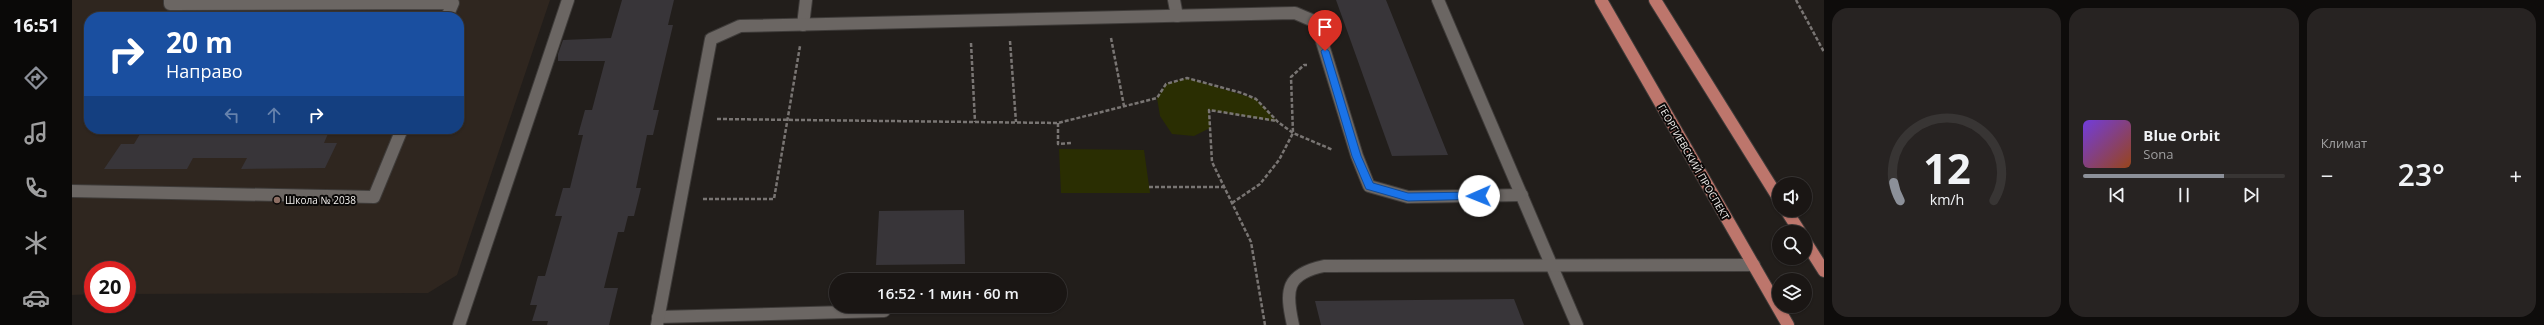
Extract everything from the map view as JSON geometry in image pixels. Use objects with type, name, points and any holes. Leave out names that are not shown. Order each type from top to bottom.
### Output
[{"type":"main road","name":"ГЕОРГИЕВСКИЙ ПРОСПЕКТ","points":[[1601,0],[1788,325]]},
{"type":"main road","points":[[1655,0],[1772,188]]},
{"type":"main road","points":[[1812,252],[1824,271]]},
{"type":"lane","points":[[170,0],[170,4],[453,3],[449,12]]},
{"type":"lane","points":[[459,325],[568,0]]},
{"type":"lane","points":[[803,25],[806,0]]},
{"type":"lane","points":[[1174,0],[1178,16]]},
{"type":"lane","points":[[1438,0],[1577,325]]},
{"type":"lane","points":[[839,313],[658,321],[711,39],[740,26],[1295,13],[1316,22],[1356,156],[1369,186],[1408,197],[1522,195]]},
{"type":"lane","points":[[72,191],[374,197],[400,134]]},
{"type":"lane","points":[[1293,325],[1287,301],[1288,289],[1295,278],[1308,269],[1324,266],[1552,267],[1754,265]]},
{"type":"path","points":[[1796,0],[1824,52]]},
{"type":"path","points":[[1107,18],[1124,106]]},
{"type":"path","points":[[1008,20],[1016,122]]},
{"type":"path","points":[[970,21],[975,122]]},
{"type":"path","points":[[680,198],[774,199],[803,25]]},
{"type":"path","points":[[1232,203],[1260,184],[1279,160],[1293,133],[1291,77],[1304,65],[1329,65]]},
{"type":"path","points":[[695,119],[1058,123],[1157,98],[1166,84],[1187,78],[1256,99],[1278,122],[1293,133],[1320,146],[1356,156]]},
{"type":"path","points":[[1265,325],[1251,242],[1212,162],[1209,110],[1278,122]]},
{"type":"path","points":[[1058,123],[1058,144],[1071,143]]},
{"type":"path","points":[[1149,187],[1224,187]]},
{"type":"shaded area","name":"Школа № 2038","points":[[72,0],[550,0],[457,275],[428,293],[136,294],[136,261],[84,261],[84,294],[72,295]]},
{"type":"green space","points":[[1187,78],[1256,99],[1278,122],[1209,110],[1210,128],[1194,136],[1172,134],[1160,116],[1157,98],[1166,84]]},
{"type":"green space","points":[[1059,149],[1144,150],[1150,193],[1061,193]]},
{"type":"building","points":[[622,0],[674,0],[668,25],[673,25],[653,110],[659,110],[653,135],[647,135],[636,188],[641,188],[634,216],[628,216],[624,232],[618,232],[604,288],[618,288],[609,325],[547,325],[548,321],[532,321],[537,305],[530,305],[538,276],[545,276],[562,216],[555,216],[563,188],[570,188],[583,135],[578,135],[585,110],[592,110],[605,61],[558,61],[558,54],[563,40],[611,38]]},
{"type":"building","points":[[1336,0],[1386,0],[1448,155],[1392,156]]},
{"type":"building","points":[[140,134],[328,134],[324,143],[337,143],[325,168],[241,169],[247,158],[193,158],[187,169],[104,169],[121,144],[134,144]]},
{"type":"building","points":[[964,210],[965,264],[876,265],[879,211]]},
{"type":"building","points":[[1514,299],[1524,325],[1321,325],[1315,301]]},
{"type":"place","name":"Школа № 2038","points":[[277,200]]},
{"type":"route","points":[[1325,51],[1356,156],[1369,186],[1408,197],[1479,196]]}]
